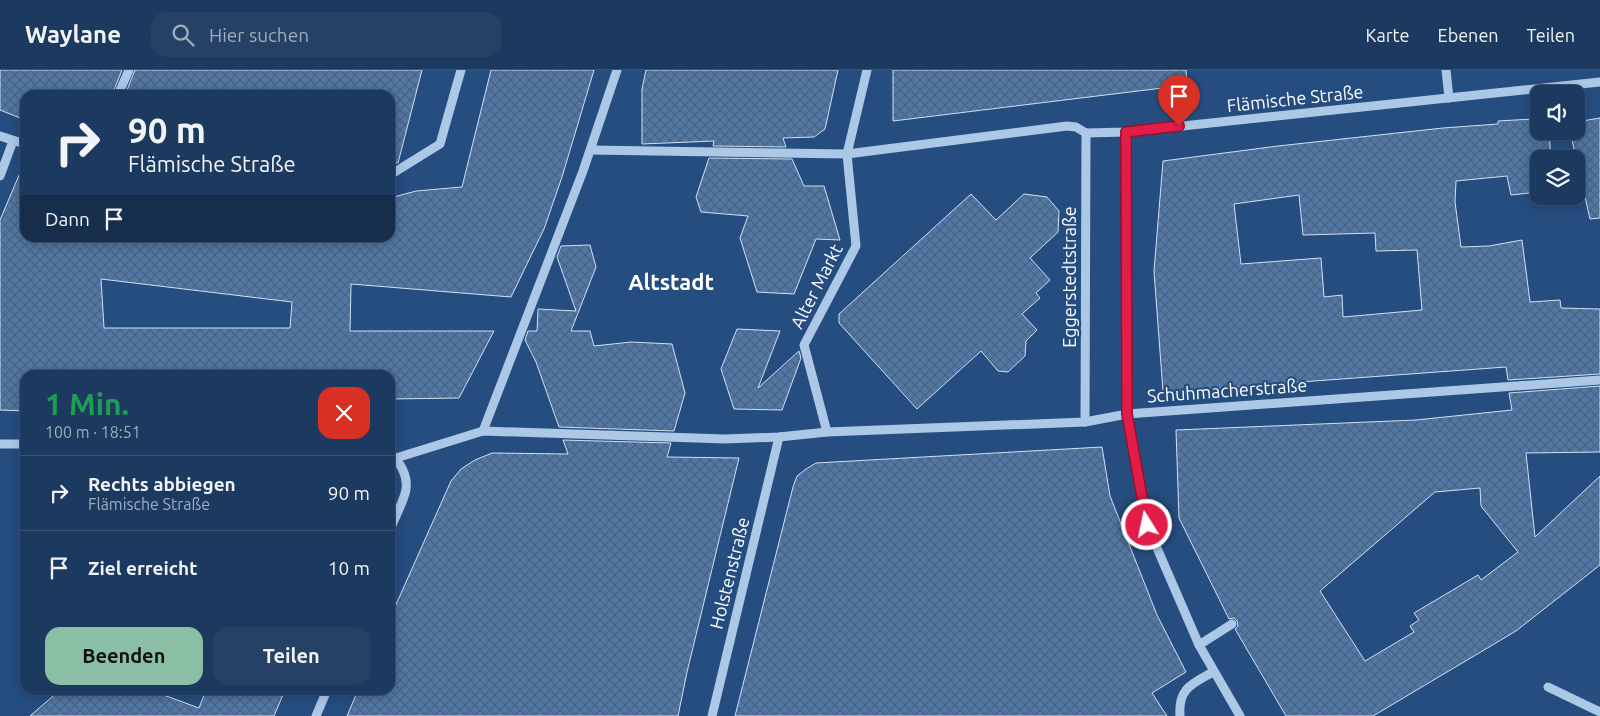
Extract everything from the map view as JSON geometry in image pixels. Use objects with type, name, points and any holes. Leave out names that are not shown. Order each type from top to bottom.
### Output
[{"type":"street","points":[[120,90],[129,70]]},
{"type":"street","points":[[395,171],[440,144],[461,70]]},
{"type":"street","points":[[483,431],[591,150],[617,70]]},
{"type":"street","name":"Alter Markt","points":[[827,432],[804,344],[856,246],[847,154],[867,70]]},
{"type":"street","points":[[1446,70],[1449,98]]},
{"type":"street","name":"Flämische Straße","points":[[847,154],[1066,126],[1076,127],[1086,133],[1126,132],[1600,82]]},
{"type":"street","points":[[1126,132],[1127,414],[1147,525],[1199,645],[1240,716]]},
{"type":"street","name":"Eggerstedtstraße","points":[[1085,422],[1086,133]]},
{"type":"street","points":[[0,136],[20,143]]},
{"type":"street","points":[[0,176],[13,141]]},
{"type":"street","points":[[591,150],[847,154]]},
{"type":"street","name":"Schuhmacherstraße","points":[[827,432],[1085,422],[1127,414],[1600,380]]},
{"type":"street","points":[[395,455],[483,431],[725,439],[779,437],[827,432]]},
{"type":"street","name":"Holstenstraße","points":[[712,716],[779,437]]},
{"type":"street","points":[[0,444],[20,444]]},
{"type":"street","points":[[395,459],[404,473],[406,489],[395,517]]},
{"type":"street","points":[[1199,645],[1232,624]]},
{"type":"street","points":[[1180,716],[1180,704],[1187,687],[1213,672]]},
{"type":"street","points":[[1548,687],[1600,712]]},
{"type":"street","points":[[316,716],[325,695]]},
{"type":"building","points":[[0,70],[122,70],[114,90],[20,90],[20,118],[0,110]]},
{"type":"building","points":[[135,70],[422,70],[398,163],[395,163],[395,90],[127,90]]},
{"type":"building","points":[[491,70],[594,70],[562,177],[544,229],[511,297],[351,284],[350,331],[494,331],[459,398],[395,399],[395,370],[20,370],[20,411],[0,410],[0,220],[20,173],[20,242],[395,242],[395,197],[416,191],[462,187]],"holes":[[[101,279],[292,302],[290,328],[104,328]]]},
{"type":"building","points":[[646,70],[838,70],[825,129],[814,137],[783,138],[786,147],[713,146],[714,141],[642,144],[642,89]]},
{"type":"building","points":[[893,70],[1186,70],[1187,85],[893,121]]},
{"type":"building","points":[[1600,118],[1600,218],[1590,219],[1585,197],[1585,150],[1574,150],[1572,140],[1585,140],[1585,120]]},
{"type":"building","points":[[1530,119],[1530,140],[1550,140],[1550,150],[1530,150],[1530,193],[1511,195],[1507,176],[1456,181],[1455,202],[1461,247],[1489,246],[1522,240],[1530,302],[1560,300],[1561,308],[1600,309],[1600,374],[1508,380],[1506,367],[1163,392],[1154,271],[1163,161],[1278,146],[1498,124],[1498,121]],"holes":[[[1299,195],[1303,235],[1375,233],[1376,251],[1417,250],[1422,310],[1343,317],[1342,295],[1324,297],[1321,258],[1241,264],[1234,204]]]},
{"type":"building","points":[[709,158],[792,159],[804,186],[824,186],[840,240],[816,239],[794,294],[757,292],[740,238],[748,216],[701,212],[696,197]]},
{"type":"building","points":[[971,194],[996,220],[1024,194],[1047,197],[1059,211],[1058,232],[1030,258],[1050,280],[1036,293],[1040,298],[1022,314],[1037,330],[1026,341],[1025,356],[1008,372],[998,371],[981,351],[917,409],[839,323],[839,314]]},
{"type":"building","points":[[590,245],[596,267],[571,331],[590,331],[594,346],[631,342],[672,344],[685,393],[674,431],[559,427],[536,362],[525,340],[528,331],[537,331],[538,309],[576,311],[557,257],[561,246]]},
{"type":"building","points":[[737,329],[780,331],[758,388],[799,351],[801,358],[782,410],[734,409],[721,369]]},
{"type":"building","points":[[1600,386],[1600,452],[1526,453],[1535,537],[1600,476],[1600,565],[1516,631],[1373,716],[1286,716],[1235,629],[1238,626],[1237,621],[1234,618],[1229,619],[1179,518],[1176,430],[1416,420],[1512,410],[1509,393]],"holes":[[[1480,488],[1481,506],[1518,552],[1481,580],[1478,575],[1414,613],[1419,620],[1410,626],[1414,632],[1365,661],[1320,591],[1435,492]]]},
{"type":"building","points":[[563,440],[671,443],[667,457],[739,458],[678,716],[347,716],[356,695],[395,695],[395,607],[451,481],[461,469],[475,460],[492,453],[568,454]]},
{"type":"building","points":[[1102,447],[1110,496],[1157,615],[1186,672],[1152,693],[1167,716],[735,716],[793,487],[797,476],[806,469],[816,463]]},
{"type":"building","points":[[54,695],[164,695],[199,708],[204,695],[283,695],[274,716],[30,716]]},
{"type":"district","name":"Altstadt","points":[[671,281]]},
{"type":"route","points":[[1147,525],[1127,414],[1126,132],[1179,126]]}]
